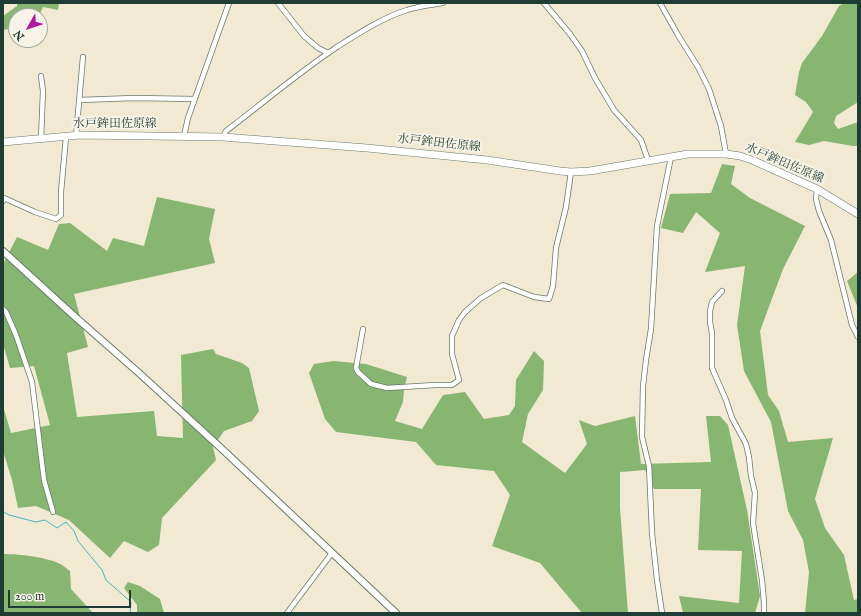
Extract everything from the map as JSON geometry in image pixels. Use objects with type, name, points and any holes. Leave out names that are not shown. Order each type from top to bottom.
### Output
[{"type":"main road","name":"水戸鉾田佐原線","points":[[3,142],[76,136],[224,137],[374,148],[487,160],[571,172],[590,171],[688,154],[726,154],[752,160],[817,189],[858,214]]},
{"type":"street","points":[[184,136],[194,99],[206,70],[229,3]]},
{"type":"street","points":[[278,3],[304,36],[318,48],[328,53]]},
{"type":"street","points":[[224,137],[226,131],[285,84],[328,53],[367,28],[389,17],[408,10],[443,3]]},
{"type":"street","points":[[544,3],[582,51],[614,110],[641,140],[648,160]]},
{"type":"street","points":[[660,3],[698,67],[709,89],[721,126],[726,154]]},
{"type":"street","points":[[76,136],[83,57]]},
{"type":"street","points":[[41,76],[43,91],[41,139]]},
{"type":"street","points":[[79,100],[103,98],[194,99]]},
{"type":"street","points":[[3,201],[4,198],[34,212],[56,219],[61,215],[61,192],[66,137]]},
{"type":"street","points":[[662,613],[652,533],[649,466],[642,437],[643,386],[651,329],[657,226],[671,157]]},
{"type":"street","points":[[363,329],[356,368],[358,372],[371,384],[387,388],[452,385],[459,380],[452,354],[452,336],[459,320],[465,312],[481,298],[503,285],[534,297],[549,299],[553,286],[556,248],[566,207],[571,172]]},
{"type":"street","points":[[817,189],[816,199],[819,212],[831,240],[852,325],[858,337]]},
{"type":"street","points":[[3,250],[139,373],[396,613]]},
{"type":"street","points":[[722,291],[712,302],[710,311],[712,333],[712,368],[732,418],[746,444],[749,457],[755,493],[753,523],[762,580],[764,613]]},
{"type":"street","points":[[3,309],[6,312],[16,335],[32,382],[44,480],[53,512]]},
{"type":"street","points":[[287,613],[332,553]]},
{"type":"green space","points":[[17,3],[59,3],[58,10],[43,7],[14,8],[17,6]]},
{"type":"green space","points":[[844,3],[858,3],[858,102],[836,116],[834,123],[838,129],[858,122],[858,146],[824,141],[809,145],[795,142],[813,112],[806,102],[795,95],[802,63],[822,36],[839,6]]},
{"type":"green space","points":[[8,12],[8,29],[3,30],[3,16]]},
{"type":"green space","points":[[722,164],[735,166],[731,184],[750,198],[805,226],[783,269],[760,331],[768,395],[779,411],[788,442],[833,438],[815,499],[825,528],[844,555],[854,600],[858,599],[858,613],[805,613],[809,572],[803,540],[788,511],[771,422],[744,371],[737,325],[745,266],[705,272],[720,233],[696,212],[683,233],[661,228],[670,194],[711,193]]},
{"type":"green space","points":[[157,197],[215,209],[209,239],[215,263],[74,294],[88,347],[67,353],[77,417],[154,411],[157,436],[183,438],[181,355],[213,349],[216,354],[242,363],[249,368],[259,411],[252,421],[224,431],[213,447],[216,460],[162,518],[159,545],[148,552],[124,541],[110,558],[69,520],[36,506],[18,508],[12,480],[3,451],[3,406],[11,433],[50,425],[34,366],[10,368],[3,344],[3,262],[17,237],[48,250],[59,224],[70,223],[107,251],[113,238],[144,246]]},
{"type":"green space","points":[[858,272],[858,308],[847,281]]},
{"type":"green space","points":[[534,351],[544,361],[543,390],[528,414],[522,442],[565,473],[587,444],[579,420],[595,426],[635,416],[641,464],[711,462],[706,416],[720,416],[728,425],[747,510],[760,596],[755,613],[683,613],[679,596],[739,603],[742,551],[698,550],[701,489],[654,489],[645,470],[620,472],[620,508],[628,613],[582,613],[540,563],[492,546],[510,495],[494,471],[436,465],[416,442],[336,432],[325,419],[309,373],[314,364],[333,361],[366,364],[407,377],[403,402],[395,421],[422,429],[443,395],[465,392],[484,419],[509,415],[515,406],[516,380]]},
{"type":"green space","points":[[3,554],[25,555],[42,558],[62,565],[70,571],[71,589],[93,613],[3,613]]},
{"type":"green space","points":[[128,582],[140,586],[160,599],[164,613],[137,613],[137,605],[124,588]]},
{"type":"waterway","points":[[3,513],[4,512],[9,515],[36,522],[45,520],[57,528],[66,522],[74,531],[78,541],[102,570],[106,580],[131,602],[130,613]]}]
